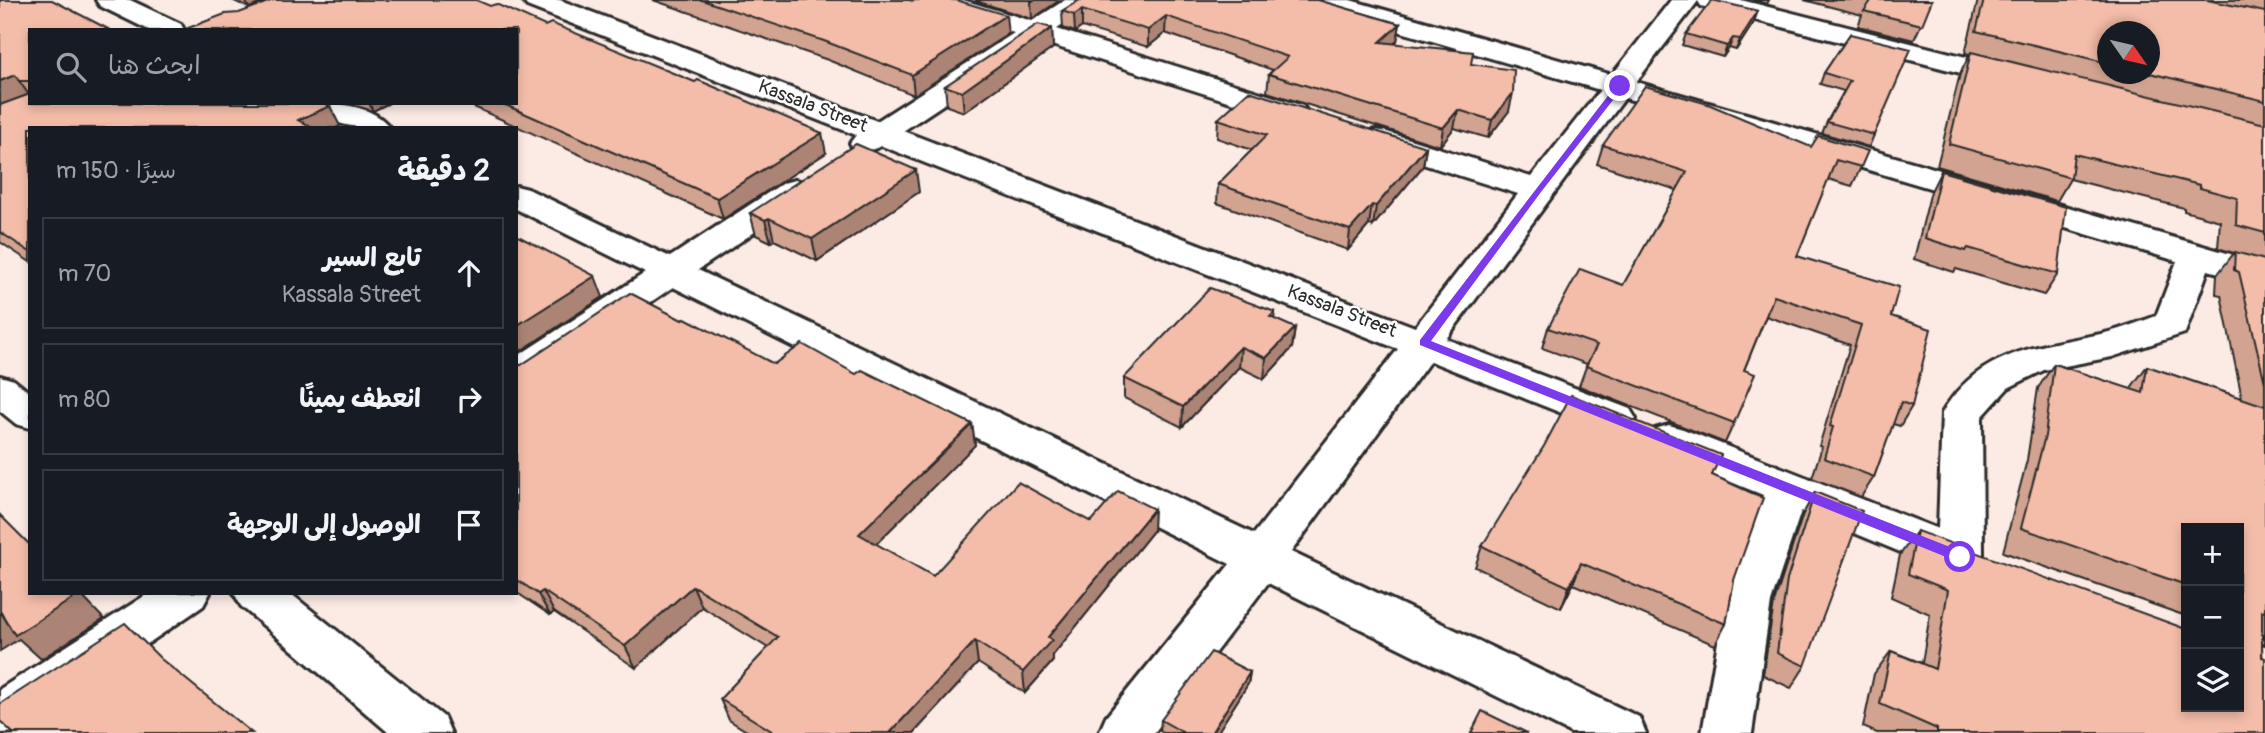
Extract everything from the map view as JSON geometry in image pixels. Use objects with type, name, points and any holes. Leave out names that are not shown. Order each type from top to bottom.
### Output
[{"type":"street","points":[[108,0],[167,28]]},
{"type":"street","name":"Kassala Street","points":[[536,0],[1424,342],[1998,571]]},
{"type":"street","points":[[936,0],[1313,119]]},
{"type":"street","points":[[518,374],[1083,0]]},
{"type":"street","points":[[1321,0],[2265,275]]},
{"type":"street","points":[[1124,733],[1261,558],[1685,0]]},
{"type":"street","points":[[1710,0],[2040,84]]},
{"type":"street","points":[[328,105],[371,126]]},
{"type":"street","points":[[1353,132],[1538,190]]},
{"type":"street","points":[[518,197],[1621,733]]},
{"type":"street","points":[[1960,557],[1962,413],[1994,379],[2034,359],[2112,344],[2172,324],[2196,255]]},
{"type":"street","points":[[0,390],[28,412]]},
{"type":"street","points":[[1727,733],[1748,602],[1787,488]]},
{"type":"street","points":[[0,716],[184,595]]},
{"type":"street","points":[[259,595],[426,733]]},
{"type":"building","points":[[0,0],[52,0],[106,28],[28,28],[28,81],[19,81],[15,75],[0,81]]},
{"type":"building","points":[[273,0],[476,0],[490,6],[496,4],[545,26],[551,23],[695,82],[698,80],[822,133],[717,198],[506,105],[518,105],[518,28],[188,28],[225,14],[239,13]]},
{"type":"building","points":[[702,0],[956,0],[1006,15],[912,75],[824,41]]},
{"type":"building","points":[[1080,0],[1318,0],[1400,24],[1380,42],[1473,52],[1471,64],[1514,70],[1513,93],[1492,120],[1458,110],[1443,128],[1269,74],[1288,57],[1166,16],[1148,30],[1082,10],[1074,15],[1062,11]]},
{"type":"building","points":[[1712,0],[1758,11],[1740,39],[1733,38],[1727,46],[1686,34]]},
{"type":"building","points":[[1869,0],[1932,0],[1922,25],[1864,11],[1871,1]]},
{"type":"building","points":[[1984,0],[2207,0],[2265,12],[2265,101],[2160,75],[2160,21],[2097,21],[2097,60],[1976,31]]},
{"type":"building","points":[[1038,24],[1052,28],[962,92],[945,86]]},
{"type":"building","points":[[1850,34],[1911,49],[1874,135],[1827,122],[1850,81],[1824,73]]},
{"type":"building","points":[[1971,52],[2265,124],[2265,233],[2236,225],[2237,198],[2200,188],[2200,185],[2074,154],[2071,178],[1949,144]]},
{"type":"building","points":[[1645,86],[1708,104],[1811,147],[1818,136],[1868,151],[1861,167],[1836,160],[1797,256],[1899,287],[1891,316],[1931,329],[1912,406],[1901,402],[1874,477],[1824,458],[1833,427],[1830,426],[1861,325],[1774,296],[1744,370],[1755,374],[1734,423],[1586,366],[1597,345],[1548,328],[1580,269],[1623,285],[1687,172],[1603,145]]},
{"type":"building","points":[[1249,91],[1426,147],[1376,206],[1372,205],[1350,230],[1218,184],[1267,135],[1218,119]]},
{"type":"building","points":[[28,95],[28,105],[330,106],[298,120],[309,126],[28,126],[28,251],[0,232],[0,105]]},
{"type":"building","points":[[856,144],[916,170],[812,239],[769,218],[765,220],[750,213]]},
{"type":"building","points":[[1941,171],[2066,207],[2058,274],[1925,238]]},
{"type":"building","points":[[518,236],[595,276],[518,325]]},
{"type":"building","points":[[2235,252],[2265,260],[2265,383],[2239,272],[2234,270]]},
{"type":"building","points":[[1210,288],[1275,312],[1270,317],[1295,328],[1266,358],[1241,347],[1183,407],[1124,378]]},
{"type":"building","points":[[630,293],[774,364],[802,344],[856,374],[862,370],[972,424],[859,534],[933,576],[1018,482],[1091,522],[1118,491],[1154,509],[1048,637],[1052,640],[1023,672],[975,641],[890,733],[775,733],[720,699],[778,637],[693,586],[625,646],[543,591],[538,594],[518,580],[518,366]]},
{"type":"building","points":[[2054,364],[2143,393],[2147,366],[2265,406],[2265,612],[2262,611],[2262,657],[2265,658],[2265,733],[1937,733],[1937,729],[1880,704],[1891,651],[1935,669],[1948,590],[1908,574],[1917,531],[2181,627],[2181,712],[2244,712],[2244,523],[2181,523],[2181,583],[2021,528],[2045,436]]},
{"type":"building","points":[[1571,395],[1721,455],[1712,475],[1763,498],[1734,580],[1726,624],[1581,563],[1569,587],[1482,546],[1544,446]]},
{"type":"building","points":[[1815,492],[1862,511],[1805,666],[1777,653],[1787,580]]},
{"type":"building","points":[[0,515],[28,543],[28,595],[78,595],[15,635],[0,611]]},
{"type":"building","points":[[125,623],[161,659],[252,733],[13,733],[0,721],[0,704]]},
{"type":"building","points":[[1211,652],[1250,672],[1211,733],[1184,733],[1161,720]]},
{"type":"building","points":[[1482,711],[1527,733],[1471,733]]},
{"type":"route","points":[[1620,86],[1424,342],[1960,557]]}]
